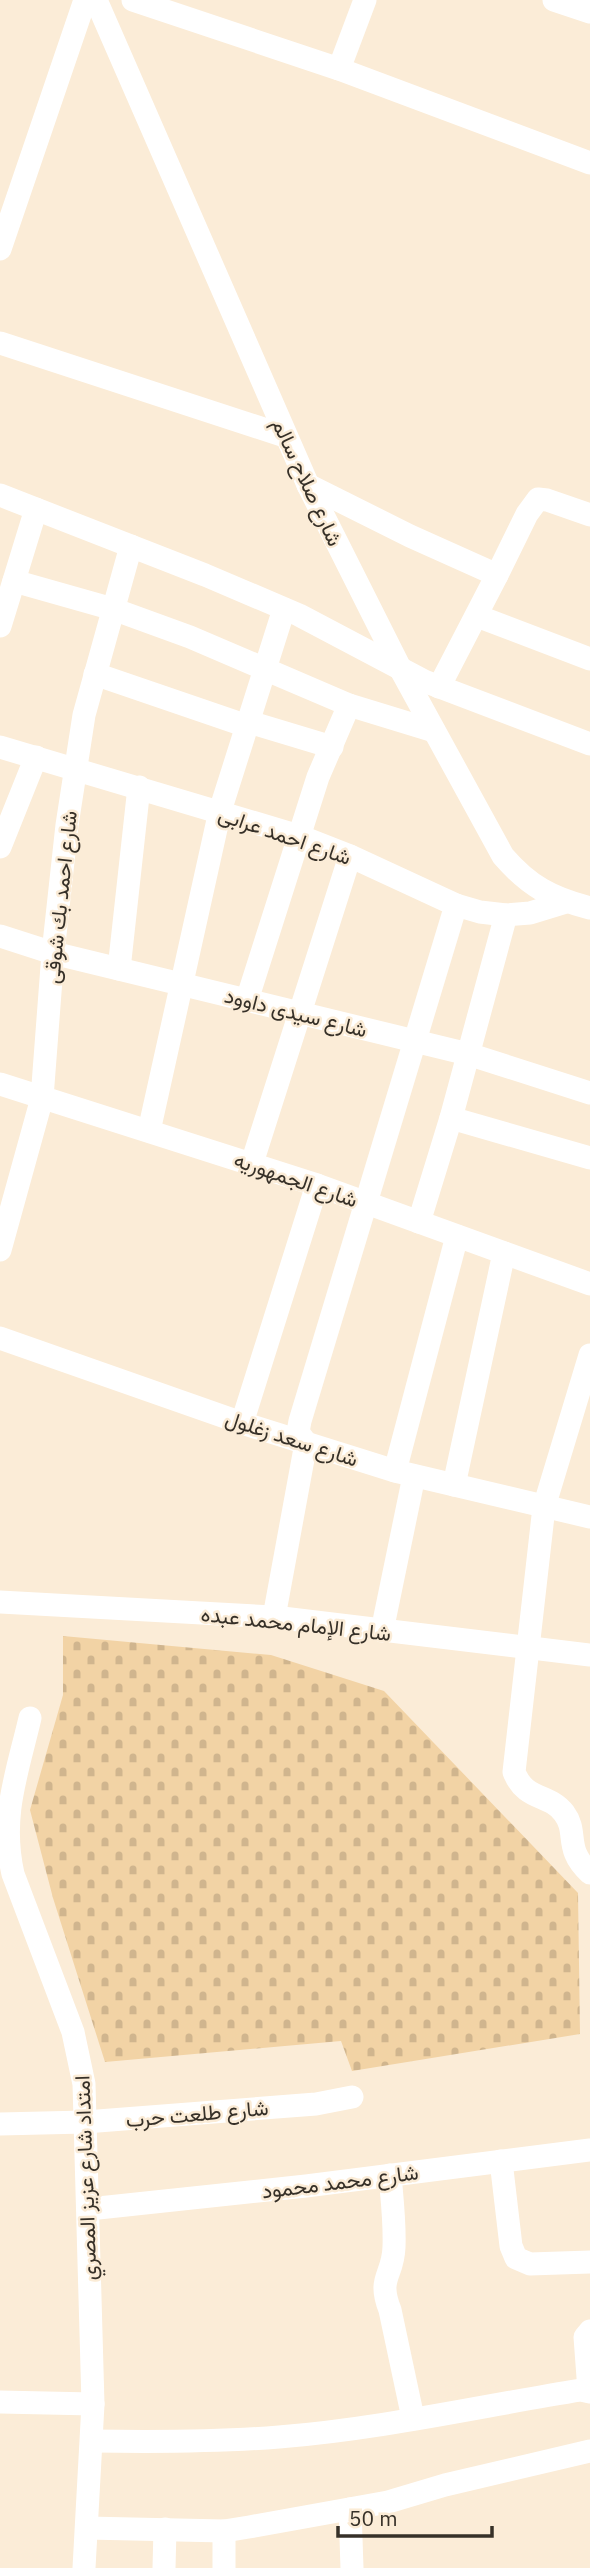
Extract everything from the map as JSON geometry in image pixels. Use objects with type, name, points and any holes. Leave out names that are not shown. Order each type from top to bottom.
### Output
[{"type":"street","points":[[0,249],[85,0]]},
{"type":"street","name":"شارع صلاح سالم","points":[[96,0],[285,436],[434,731],[503,856],[520,876],[542,892],[590,908]]},
{"type":"street","points":[[134,0],[199,10],[339,69],[590,163]]},
{"type":"street","points":[[339,69],[365,0]]},
{"type":"street","points":[[554,0],[590,12]]},
{"type":"street","points":[[0,343],[285,436]]},
{"type":"street","points":[[308,485],[410,536],[498,575]]},
{"type":"street","points":[[0,495],[284,609],[439,688],[590,744]]},
{"type":"street","points":[[439,688],[527,514],[538,499],[590,515]]},
{"type":"street","points":[[0,626],[36,509]]},
{"type":"street","name":"شارع احمد بك شوقى","points":[[0,1250],[4,1220],[42,1098],[53,953],[84,715],[131,546]]},
{"type":"street","points":[[14,581],[113,609],[190,637],[349,705],[434,731]]},
{"type":"street","points":[[149,1131],[220,811],[284,609]]},
{"type":"street","points":[[477,616],[590,659]]},
{"type":"street","points":[[95,674],[248,724],[332,747]]},
{"type":"street","points":[[247,1000],[318,777],[349,705]]},
{"type":"street","name":"شارع احمد عرابى","points":[[0,747],[299,836],[350,856],[456,905],[480,912],[506,915],[530,913],[566,902]]},
{"type":"street","points":[[0,847],[36,757]]},
{"type":"street","points":[[119,969],[139,787]]},
{"type":"street","points":[[252,1163],[350,856]]},
{"type":"street","points":[[274,1617],[306,1443],[298,1432],[300,1421],[456,905]]},
{"type":"street","points":[[419,1223],[451,1118],[506,915]]},
{"type":"street","name":"شارع سيدى داوود","points":[[0,936],[53,953],[468,1054],[590,1093]]},
{"type":"street","name":"شارع الجمهوريه","points":[[0,1084],[317,1185],[590,1284]]},
{"type":"street","points":[[451,1118],[590,1158]]},
{"type":"street","points":[[242,1423],[317,1185]]},
{"type":"street","points":[[382,1631],[404,1473],[457,1236]]},
{"type":"street","points":[[454,1485],[504,1253]]},
{"type":"street","name":"شارع سعد زغلول","points":[[0,1338],[242,1423],[404,1473],[590,1517]]},
{"type":"street","points":[[590,1355],[544,1507],[514,1772],[525,1790],[563,1811],[567,1818],[574,1854],[590,1873]]},
{"type":"street","name":"شارع الإمام محمد عبده","points":[[0,1602],[274,1617],[590,1655]]},
{"type":"street","name":"امتداد شارع عزيز المصري","points":[[30,1718],[6,1826],[13,1874],[73,2032],[84,2084],[93,2404],[84,2568]]},
{"type":"street","name":"شارع طلعت حرب","points":[[0,2124],[85,2122],[316,2104],[352,2097]]},
{"type":"street","name":"شارع محمد محمود","points":[[89,2209],[590,2150]]},
{"type":"street","points":[[501,2161],[511,2246],[516,2258],[530,2264],[580,2260],[590,2262]]},
{"type":"street","points":[[390,2175],[394,2254],[384,2286],[384,2295],[390,2310],[413,2418]]},
{"type":"street","points":[[92,2441],[171,2442],[279,2437],[413,2418],[581,2389],[589,2392],[585,2337],[590,2330]]},
{"type":"street","points":[[0,2402],[93,2404]]},
{"type":"street","points":[[87,2528],[224,2530],[388,2502],[423,2490],[590,2451]]},
{"type":"street","points":[[351,2509],[352,2568]]},
{"type":"street","points":[[164,2568],[165,2529]]},
{"type":"street","points":[[224,2530],[224,2568]]},
{"type":"green space","points":[[63,1636],[271,1655],[384,1691],[578,1893],[580,2034],[352,2071],[341,2041],[105,2062],[53,1898],[30,1810],[63,1695]]}]
